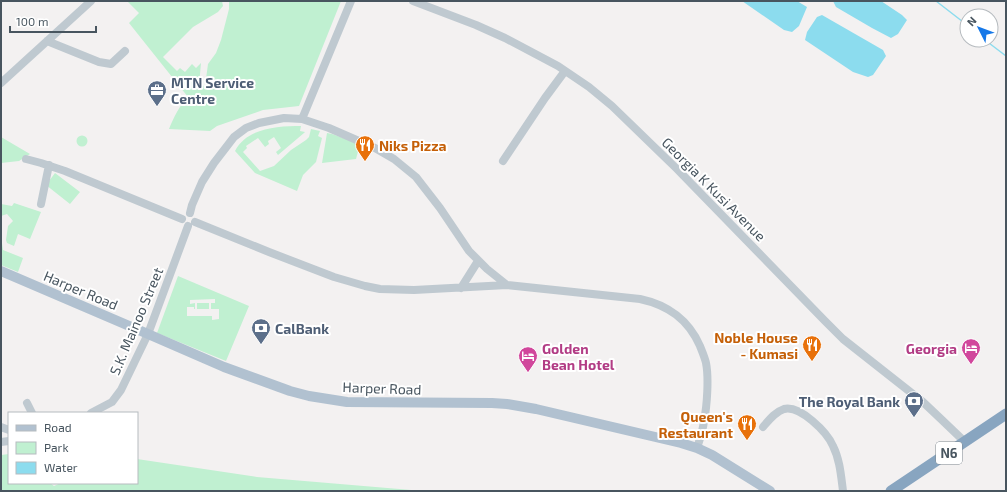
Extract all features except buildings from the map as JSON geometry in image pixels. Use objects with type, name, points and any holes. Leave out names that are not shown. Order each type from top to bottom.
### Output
[{"type":"highway","name":"N6","points":[[891,491],[1006,414]]},
{"type":"main road","name":"Harper Road","points":[[1,271],[224,367],[290,392],[346,402],[492,403],[542,410],[670,440],[697,448],[712,455],[770,491]]},
{"type":"street","points":[[1,83],[91,1]]},
{"type":"street","points":[[302,118],[352,1]]},
{"type":"street","name":"Georgia K Kusi Avenue","points":[[413,1],[476,25],[505,38],[558,66],[589,87],[612,106],[677,169],[825,322],[937,414],[965,442]]},
{"type":"street","points":[[47,41],[99,62],[111,64],[125,51]]},
{"type":"street","points":[[503,161],[565,71]]},
{"type":"street","points":[[190,213],[202,182],[214,163],[234,137],[246,128],[259,123],[284,118],[302,118],[375,148],[394,159],[416,177],[440,208],[469,251],[478,261],[507,285]]},
{"type":"street","points":[[26,159],[86,179],[182,219],[184,224],[191,224],[334,277],[365,286],[380,289],[414,290],[507,285],[640,299],[658,304],[673,312],[686,324],[697,340],[706,363],[708,383],[704,421],[697,448]]},
{"type":"street","points":[[41,204],[49,166]]},
{"type":"street","points":[[182,219],[184,214],[190,213],[194,215],[195,217],[191,224]]},
{"type":"street","name":"S.K. Mainoo Street","points":[[93,412],[112,402],[121,390],[148,334],[191,224]]},
{"type":"street","points":[[461,288],[478,261]]},
{"type":"street","points":[[27,403],[32,412]]},
{"type":"street","points":[[763,427],[775,414],[788,408],[804,414],[825,432],[833,446],[839,464],[843,491]]},
{"type":"green space","points":[[127,1],[222,1],[223,6],[218,12],[193,27],[163,57],[177,71],[180,68],[185,72],[192,64],[196,68],[201,63],[199,85],[205,86],[208,64],[216,53],[221,40],[229,9],[229,1],[341,1],[299,106],[263,110],[217,126],[210,131],[169,129],[177,112],[188,97],[129,23],[139,13]]},
{"type":"green space","points":[[301,126],[300,131],[305,132],[278,155],[276,152],[281,148],[274,137],[268,141],[269,144],[265,147],[258,138],[246,146],[247,148],[243,152],[260,171],[274,166],[291,150],[306,140],[309,137],[311,129],[320,131],[318,136],[322,138],[316,162],[303,175],[297,191],[255,173],[235,151],[240,143],[255,133],[273,128]]},
{"type":"green space","points":[[327,133],[360,144],[356,159],[322,163]]},
{"type":"green space","points":[[82,135],[86,137],[88,141],[86,145],[82,147],[78,145],[76,141],[78,137]]},
{"type":"green space","points":[[1,137],[30,154],[19,161],[1,163]]},
{"type":"green space","points":[[55,173],[80,192],[70,204],[46,185]]},
{"type":"green space","points":[[14,203],[41,212],[30,239],[18,234],[14,246],[7,243],[6,240],[8,226],[13,221],[7,214],[1,216],[1,204],[12,206]]},
{"type":"green space","points":[[1,243],[3,250],[23,258],[18,272],[1,265]]},
{"type":"green space","points":[[178,276],[249,306],[226,361],[157,333]],"holes":[[[215,299],[215,303],[211,303],[211,309],[219,309],[219,319],[212,320],[212,316],[187,316],[187,307],[194,307],[195,309],[195,303],[190,304],[190,300]]]},
{"type":"green space","points":[[197,303],[209,303],[209,309],[197,309]]},
{"type":"green space","points":[[8,454],[8,484],[51,484],[54,486],[59,484],[138,484],[138,459],[257,477],[423,491],[1,491],[1,455]]},
{"type":"water","points":[[742,1],[797,1],[807,7],[799,26],[792,32],[784,30]]},
{"type":"water","points":[[833,1],[881,1],[907,20],[898,34],[891,38],[836,7]]},
{"type":"water","points":[[822,15],[883,50],[886,56],[873,75],[868,77],[853,72],[805,40],[807,32],[817,17]]},
{"type":"waterway","points":[[936,1],[959,19]]},
{"type":"waterway","points":[[996,48],[1006,56]]},
{"type":"place","name":"MTN Service Centre","points":[[157,107]]},
{"type":"place","name":"Niks Pizza","points":[[365,162]]},
{"type":"place","name":"CalBank","points":[[261,345]]},
{"type":"place","name":"Noble House - Kumasi","points":[[812,362]]},
{"type":"place","name":"Georgia","points":[[971,365]]},
{"type":"place","name":"Golden Bean Hotel","points":[[528,373]]},
{"type":"place","name":"The Royal Bank","points":[[914,418]]},
{"type":"place","name":"Queen's Restaurant","points":[[747,441]]}]
